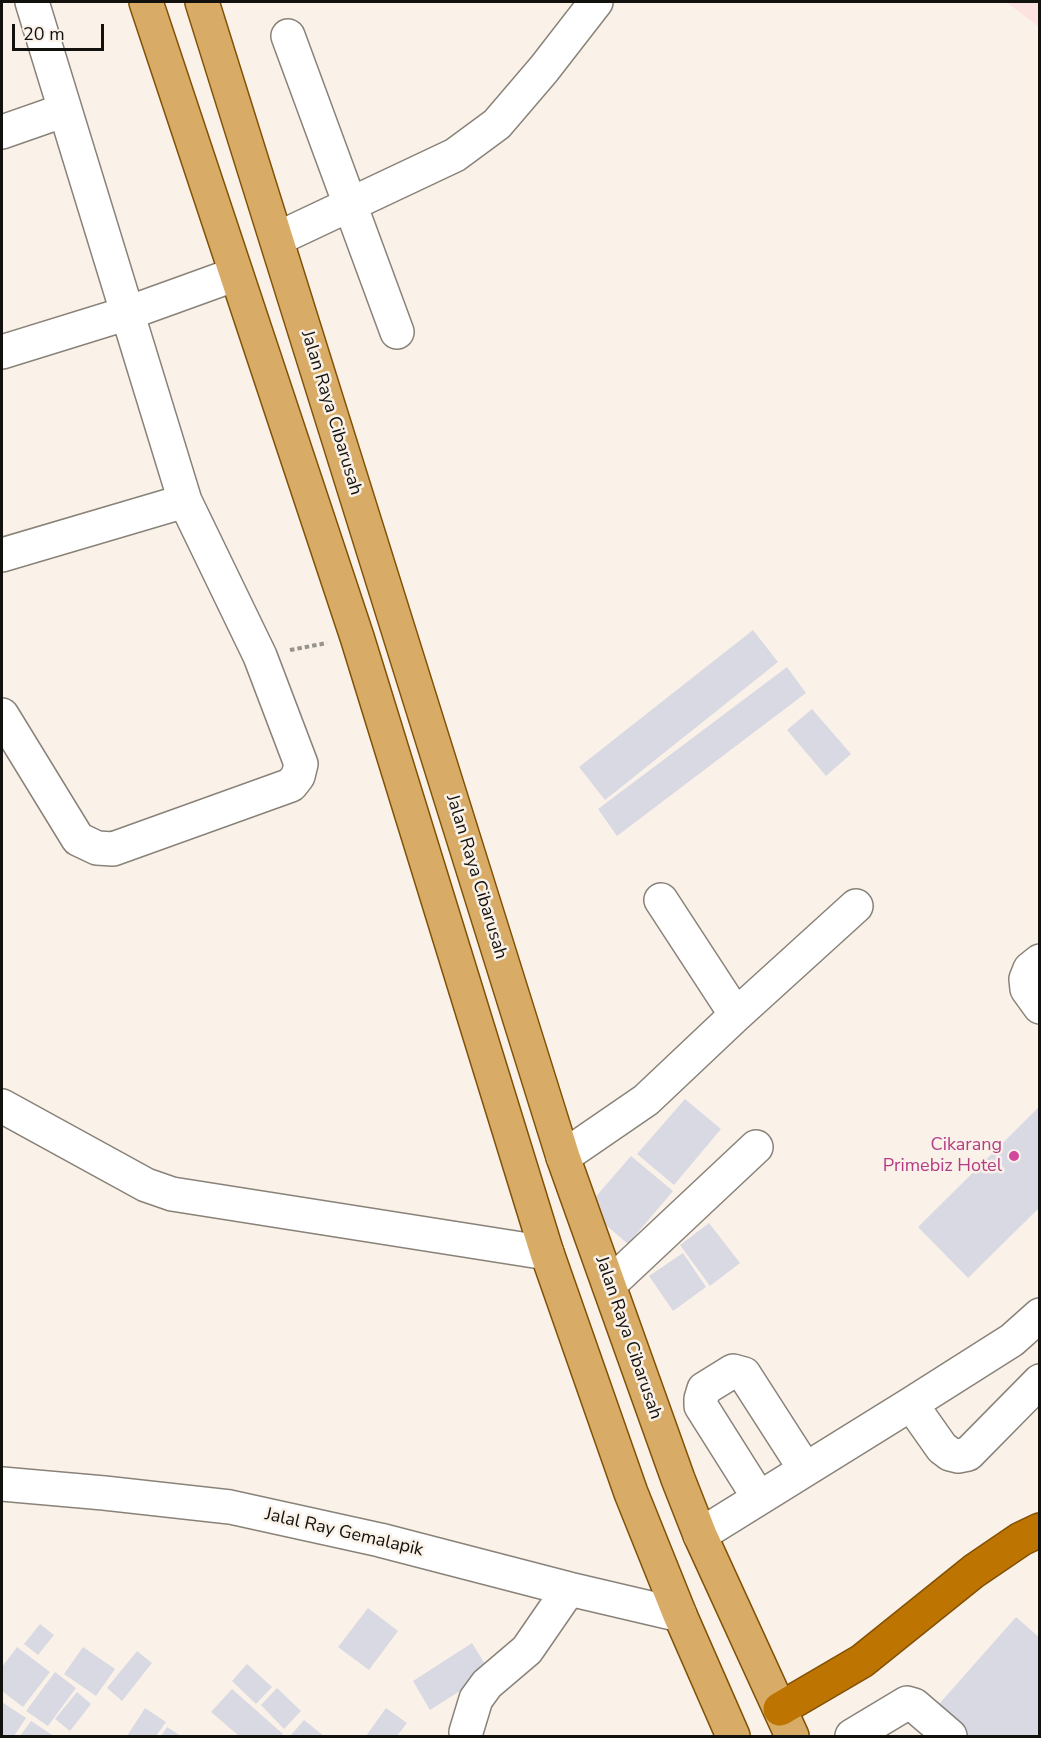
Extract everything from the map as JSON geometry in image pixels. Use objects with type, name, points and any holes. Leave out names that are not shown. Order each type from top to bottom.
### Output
[{"type":"highway","points":[[786,1723],[974,1571],[1021,1539],[1040,1530]]},
{"type":"main road","points":[[146,2],[357,637],[547,1253],[631,1493],[729,1735]]},
{"type":"main road","name":"Jalan Raya Cibarusah","points":[[202,2],[563,1157],[678,1479],[700,1534],[786,1723]]},
{"type":"main road","points":[[680,1615],[726,1590]]},
{"type":"street","points":[[2,715],[78,839],[97,848],[113,849],[291,785],[298,776],[300,764],[260,656],[185,501],[32,2]]},
{"type":"street","points":[[277,239],[455,155],[497,124],[544,69],[596,2]]},
{"type":"street","points":[[288,36],[397,332]]},
{"type":"street","points":[[2,132],[65,110]]},
{"type":"street","points":[[2,352],[128,314],[236,274]]},
{"type":"street","points":[[2,555],[185,501]]},
{"type":"street","points":[[661,900],[736,1015]]},
{"type":"street","points":[[563,1157],[646,1100],[856,906]]},
{"type":"street","points":[[1040,961],[1030,969],[1026,979],[1027,989],[1040,1007]]},
{"type":"street","points":[[2,1106],[146,1185],[172,1194],[547,1253]]},
{"type":"street","points":[[609,1285],[756,1147]]},
{"type":"street","points":[[700,1534],[1012,1340],[1040,1315]]},
{"type":"street","points":[[759,1498],[701,1406],[704,1389],[733,1371],[744,1374],[805,1470]]},
{"type":"street","points":[[911,1404],[942,1448],[958,1456],[968,1454],[1040,1381]]},
{"type":"street","name":"Jalal Ray Gemalapik","points":[[2,1484],[230,1507],[380,1540],[680,1615]]},
{"type":"street","points":[[466,1732],[476,1699],[487,1684],[527,1650],[569,1589]]},
{"type":"street","points":[[852,1737],[907,1703],[914,1705],[950,1737]]},
{"type":"path","points":[[260,656],[357,637]]},
{"type":"shaded area","points":[[1006,2],[1039,2],[1039,27]]},
{"type":"building","points":[[753,630],[778,662],[605,800],[579,767]]},
{"type":"building","points":[[787,667],[806,693],[617,836],[598,809]]},
{"type":"building","points":[[812,709],[851,754],[826,776],[787,730]]},
{"type":"building","points":[[685,1099],[721,1129],[674,1185],[637,1154]]},
{"type":"building","name":"Cikarang Primebiz Hotel","points":[[1040,1106],[1040,1207],[968,1278],[918,1227]]},
{"type":"building","points":[[631,1156],[673,1191],[628,1244],[586,1208]]},
{"type":"building","points":[[709,1223],[740,1263],[710,1286],[680,1245]]},
{"type":"building","points":[[683,1253],[706,1287],[673,1311],[649,1276]]},
{"type":"building","points":[[368,1608],[398,1631],[369,1670],[338,1647]]},
{"type":"building","points":[[1016,1617],[1040,1638],[1040,1736],[960,1736],[932,1712]]},
{"type":"building","points":[[40,1624],[54,1635],[38,1655],[24,1644]]},
{"type":"building","points":[[472,1643],[490,1672],[430,1710],[413,1681]]},
{"type":"building","points":[[17,1647],[50,1672],[23,1707],[2,1691],[2,1667]]},
{"type":"building","points":[[83,1647],[115,1669],[96,1696],[64,1674]]},
{"type":"building","points":[[137,1651],[152,1663],[122,1701],[107,1688]]},
{"type":"building","points":[[247,1664],[272,1687],[256,1704],[232,1681]]},
{"type":"building","points":[[55,1672],[76,1688],[48,1726],[26,1711]]},
{"type":"building","points":[[277,1688],[301,1711],[284,1729],[261,1705]]},
{"type":"building","points":[[232,1689],[283,1734],[280,1736],[239,1736],[211,1712]]},
{"type":"building","points":[[77,1692],[91,1704],[70,1731],[55,1719]]},
{"type":"building","points":[[2,1702],[26,1718],[14,1736],[2,1736]]},
{"type":"building","points":[[145,1708],[166,1722],[156,1736],[127,1736]]},
{"type":"building","points":[[386,1708],[407,1723],[397,1736],[366,1736]]},
{"type":"building","points":[[304,1720],[324,1736],[290,1736]]},
{"type":"building","points":[[31,1721],[54,1736],[20,1736]]},
{"type":"building","points":[[167,1727],[181,1736],[161,1736]]},
{"type":"place","name":"Cikarang Primebiz Hotel","points":[[1014,1156]]}]
